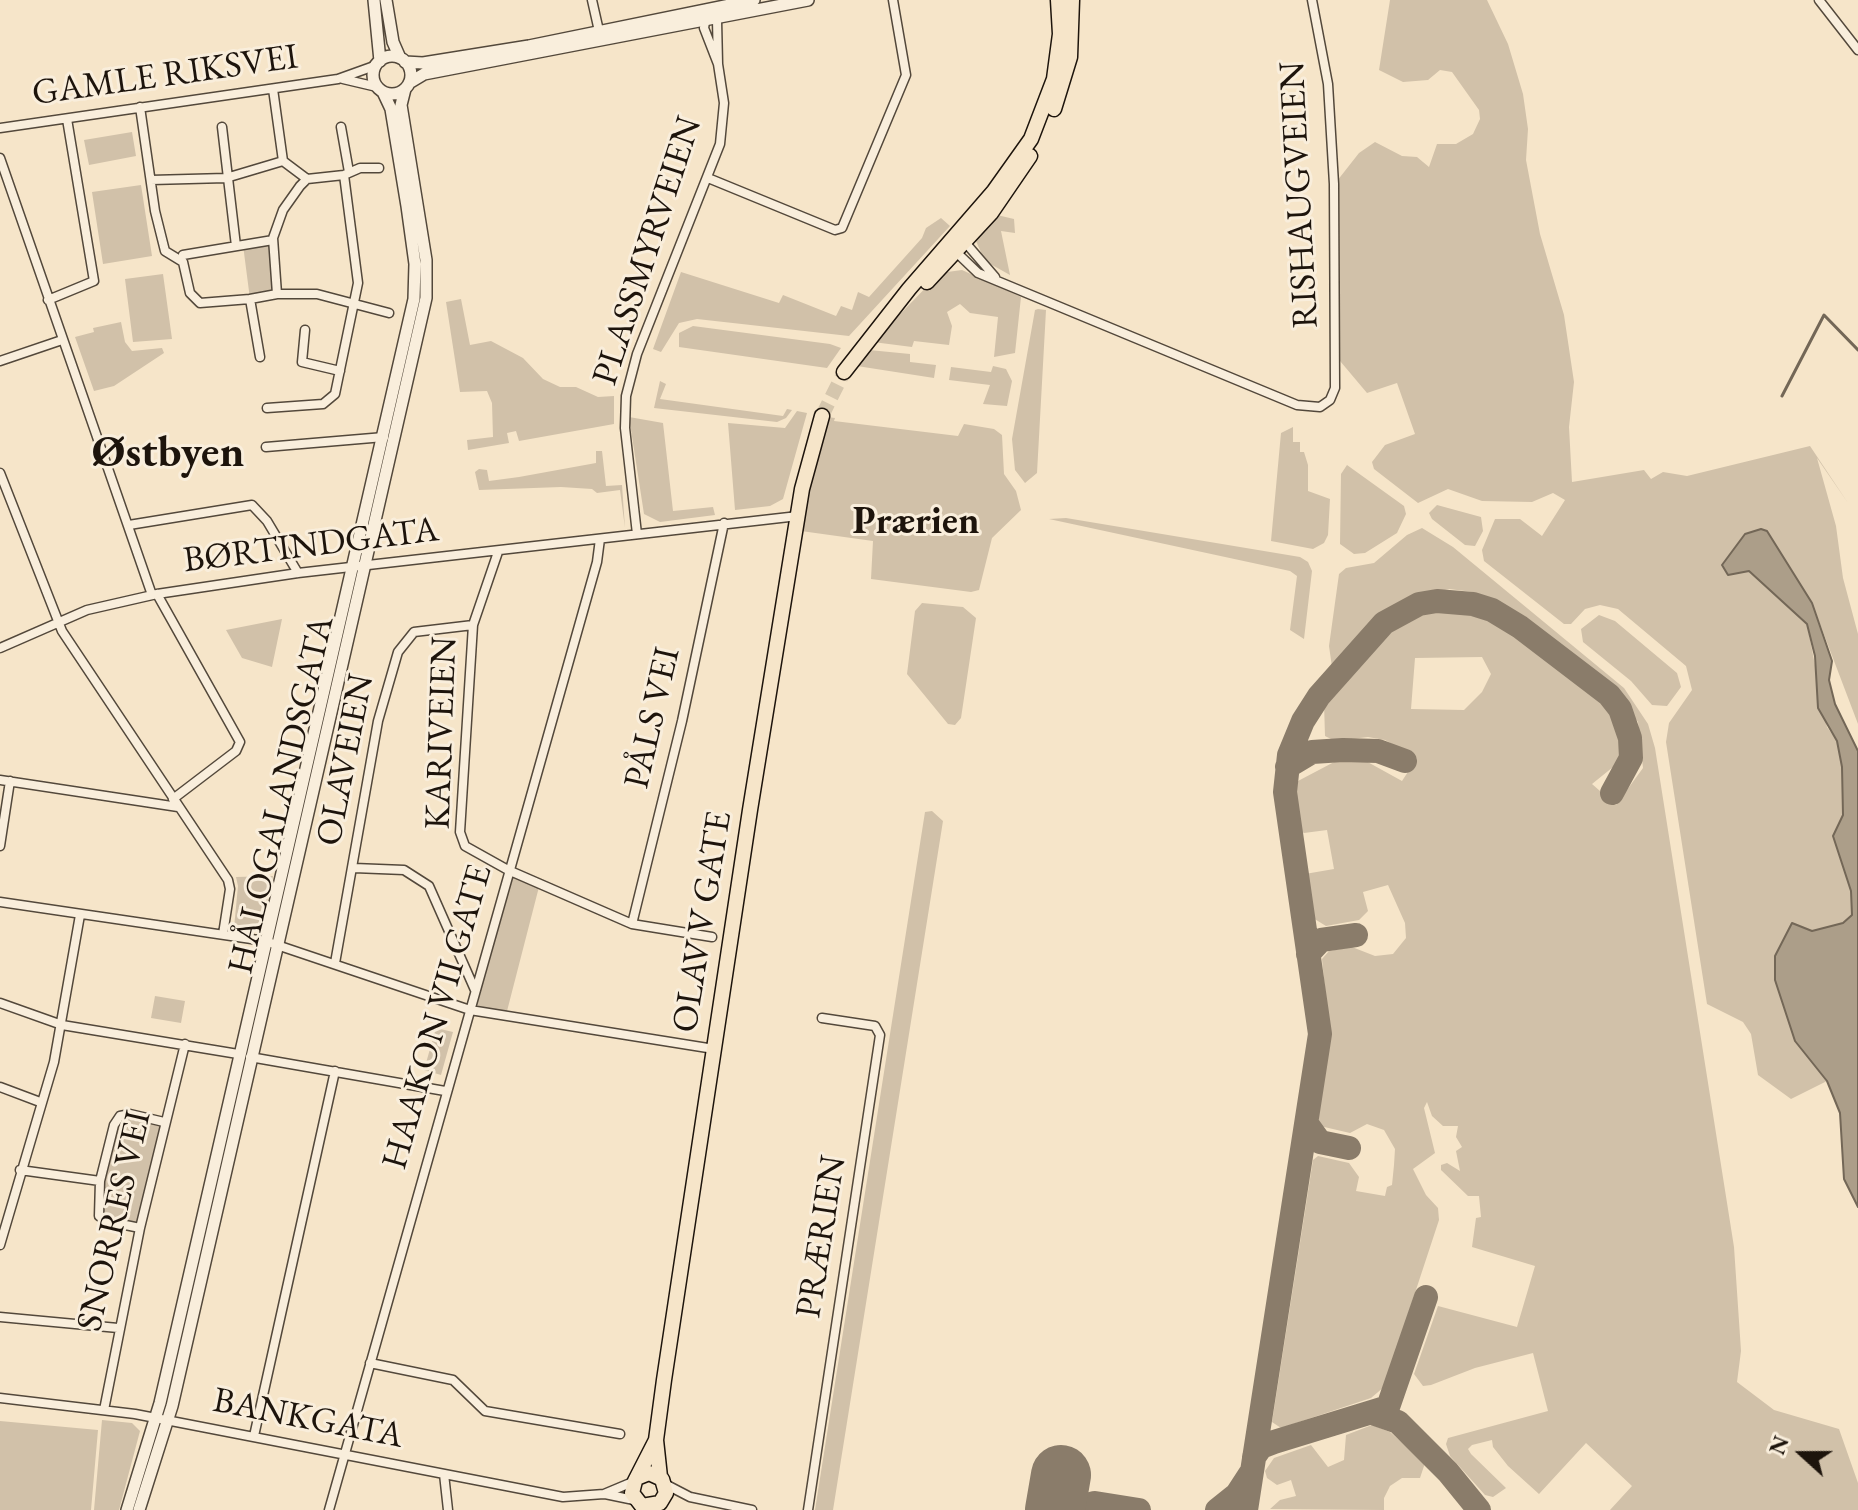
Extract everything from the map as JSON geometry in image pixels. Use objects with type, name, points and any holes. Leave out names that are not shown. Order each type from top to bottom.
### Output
[{"type":"highway","points":[[844,372],[899,305],[915,295],[957,245],[1038,124],[1049,96],[1058,56],[1058,0]]},
{"type":"highway","points":[[957,245],[1004,198],[1051,117],[1070,57],[1072,0]]},
{"type":"highway","name":"OLAV V GATE","points":[[662,1481],[656,1440],[714,1049],[798,516],[822,416]]},
{"type":"highway","name":"OLAV V GATE","points":[[637,1479],[656,1440]]},
{"type":"highway","points":[[649,1473],[662,1481],[658,1505],[647,1507],[637,1504],[632,1490],[637,1479],[649,1473]]},
{"type":"street","name":"HÅLOGALANDSGATA","points":[[374,0],[378,63],[374,78],[391,109],[416,279],[388,436]]},
{"type":"street","name":"HÅLOGALANDSGATA","points":[[139,1510],[388,436],[426,289],[426,260],[401,105],[410,70],[393,42],[386,0]]},
{"type":"street","points":[[592,0],[599,31]]},
{"type":"street","points":[[380,89],[392,94],[424,74],[703,21],[754,0]]},
{"type":"street","points":[[378,63],[388,57],[444,60],[599,31],[808,0]]},
{"type":"street","points":[[708,178],[835,230],[842,228],[906,75],[893,0]]},
{"type":"street","name":"RISHAUGVEIEN","points":[[995,277],[1297,405],[1320,407],[1330,400],[1335,388],[1333,154],[1328,84],[1312,0]]},
{"type":"street","points":[[1819,0],[1858,50]]},
{"type":"street","name":"PLASSMYRVEIEN","points":[[637,534],[625,428],[626,396],[637,354],[720,144],[724,112],[713,15]]},
{"type":"street","name":"PLASSMYRVEIEN","points":[[703,21],[718,64]]},
{"type":"street","name":"GAMLE RIKSVEI","points":[[0,128],[338,79],[378,63]]},
{"type":"street","name":"GAMLE RIKSVEI","points":[[338,79],[380,89]]},
{"type":"street","points":[[273,89],[283,161],[307,179],[347,174],[360,168],[379,168]]},
{"type":"street","points":[[140,107],[163,244],[165,251],[183,262],[192,297],[205,304],[277,294],[317,294],[389,313]]},
{"type":"street","points":[[48,300],[94,281],[67,119]]},
{"type":"street","points":[[222,127],[236,246]]},
{"type":"street","points":[[267,408],[329,403],[335,394],[355,305],[358,267],[341,127]]},
{"type":"street","points":[[0,158],[154,594],[240,742],[236,751],[176,803],[5,780],[0,846]]},
{"type":"street","points":[[151,180],[226,178],[283,161]]},
{"type":"street","points":[[277,294],[273,240],[283,210],[307,179]]},
{"type":"street","points":[[183,255],[273,240]]},
{"type":"street","points":[[957,245],[978,273],[995,277]]},
{"type":"street","points":[[957,245],[995,277]]},
{"type":"street","points":[[250,299],[260,357]]},
{"type":"street","points":[[305,330],[302,362],[340,371]]},
{"type":"street","points":[[0,361],[62,340]]},
{"type":"street","points":[[266,447],[388,436]]},
{"type":"street","points":[[0,473],[57,622],[228,880],[230,889],[223,934]]},
{"type":"street","points":[[129,525],[252,505],[267,521],[298,573]]},
{"type":"street","points":[[637,534],[798,516]]},
{"type":"street","name":"PÅLS VEI","points":[[632,924],[682,721],[722,545],[724,523]]},
{"type":"street","name":"BØRTINDGATA","points":[[0,648],[57,622],[113,602],[154,594],[298,573],[637,534]]},
{"type":"street","name":"HAAKON VII GATE","points":[[329,1510],[597,562],[600,539]]},
{"type":"street","name":"KARIVEIEN","points":[[498,552],[473,625],[461,840],[472,852],[508,870],[632,924],[712,937]]},
{"type":"street","name":"OLAVEIEN","points":[[335,963],[378,721],[402,642],[414,632],[473,625]]},
{"type":"street","points":[[354,868],[404,870],[429,886],[475,990]]},
{"type":"street","points":[[0,902],[271,943],[470,1010],[714,1049]]},
{"type":"street","points":[[0,1245],[62,1025],[80,915]]},
{"type":"street","points":[[0,1003],[62,1025],[445,1091]]},
{"type":"street","name":"PRÆRIEN","points":[[808,1510],[880,1035],[875,1026],[822,1018]]},
{"type":"street","name":"SNORRES VEI","points":[[104,1410],[140,1228],[185,1044]]},
{"type":"street","points":[[254,1436],[335,1071]]},
{"type":"street","points":[[0,1087],[40,1102]]},
{"type":"street","points":[[140,1228],[106,1221],[99,1216],[100,1181],[114,1125],[120,1116],[130,1114],[164,1122]]},
{"type":"street","points":[[20,1170],[100,1181]]},
{"type":"street","points":[[0,1317],[118,1328]]},
{"type":"street","points":[[370,1363],[453,1380],[485,1411],[620,1434]]},
{"type":"street","name":"BANKGATA","points":[[0,1398],[160,1419],[563,1497],[604,1494],[637,1479]]},
{"type":"street","name":"HÅLOGALANDSGATA","points":[[127,1510],[160,1419]]},
{"type":"street","points":[[444,1474],[448,1510]]},
{"type":"street","points":[[662,1481],[690,1497],[752,1510]]},
{"type":"street","name":"BANKGATA","points":[[604,1494],[637,1504]]},
{"type":"street","points":[[658,1505],[690,1497]]},
{"type":"shaded area","points":[[1390,0],[1487,0],[1508,44],[1523,94],[1528,129],[1526,160],[1540,234],[1564,315],[1574,382],[1569,427],[1572,482],[1644,470],[1651,479],[1663,472],[1687,476],[1810,446],[1848,503],[1817,458],[1836,526],[1843,578],[1858,634],[1858,724],[1812,603],[1767,532],[1756,530],[1728,575],[1749,571],[1807,624],[1827,727],[1837,741],[1842,767],[1843,815],[1833,836],[1851,891],[1852,915],[1843,923],[1812,931],[1792,924],[1775,956],[1775,980],[1795,1041],[1827,1081],[1791,1099],[1758,1075],[1751,1034],[1743,1022],[1707,1004],[1666,742],[1669,723],[1692,690],[1686,666],[1618,609],[1600,605],[1585,609],[1571,624],[1564,624],[1484,561],[1482,550],[1495,519],[1520,519],[1542,536],[1565,500],[1553,493],[1532,502],[1482,501],[1448,489],[1418,503],[1374,469],[1372,462],[1385,445],[1415,434],[1397,383],[1367,393],[1335,355],[1337,181],[1359,153],[1375,142],[1402,156],[1417,157],[1429,167],[1437,144],[1456,144],[1473,134],[1480,119],[1479,110],[1452,72],[1440,70],[1428,80],[1403,82],[1379,70]]},
{"type":"shaded area","points":[[132,132],[136,156],[89,165],[84,140]]},
{"type":"shaded area","points":[[141,185],[152,256],[103,264],[92,192]]},
{"type":"shaded area","points":[[997,215],[1014,219],[1015,233],[1001,231],[1010,275],[985,261],[975,239]]},
{"type":"shaded area","points":[[941,218],[950,226],[849,336],[697,319],[679,323],[661,352],[653,349],[681,272],[779,303],[783,295],[836,316],[841,306],[852,310],[858,292],[869,297],[922,238],[926,228]]},
{"type":"shaded area","points":[[273,240],[277,294],[250,299],[243,245]]},
{"type":"shaded area","points":[[962,270],[1021,297],[1015,353],[994,357],[998,317],[970,313],[960,304],[947,312],[952,326],[949,345],[914,341],[912,347],[873,342],[940,273]]},
{"type":"shaded area","points":[[163,274],[172,339],[133,342],[125,279]]},
{"type":"shaded area","points":[[461,299],[470,345],[491,341],[523,358],[543,379],[560,387],[576,387],[598,397],[614,396],[614,424],[519,441],[516,431],[507,433],[509,443],[468,450],[467,440],[493,437],[492,403],[487,391],[460,392],[446,302]]},
{"type":"shaded area","points":[[1035,310],[1046,310],[1037,473],[1025,483],[1015,470],[1012,439]]},
{"type":"shaded area","points":[[121,322],[125,342],[132,351],[162,348],[164,353],[114,386],[94,391],[75,337],[94,332],[93,328]]},
{"type":"shaded area","points":[[693,326],[841,348],[827,368],[679,347],[679,333]]},
{"type":"shaded area","points":[[869,350],[910,354],[910,362],[936,365],[934,378],[857,366]]},
{"type":"shaded area","points":[[993,366],[1006,369],[1012,381],[1007,406],[983,404],[990,385],[949,380],[951,367],[991,372]]},
{"type":"shaded area","points":[[660,381],[666,384],[660,399],[783,416],[787,409],[792,410],[786,418],[777,422],[654,408]]},
{"type":"shaded area","points":[[797,411],[807,413],[783,499],[770,506],[735,510],[728,423],[785,428]]},
{"type":"shaded area","points":[[629,417],[663,423],[673,511],[713,507],[715,515],[660,522],[644,514]]},
{"type":"shaded area","points":[[827,417],[835,418],[834,421],[958,436],[964,424],[994,429],[1002,435],[1004,474],[1016,491],[1021,510],[992,538],[979,590],[971,592],[871,579],[873,541],[801,531],[814,460]]},
{"type":"shaded area","points":[[1293,427],[1293,442],[1300,442],[1300,452],[1304,452],[1308,465],[1308,491],[1330,499],[1328,535],[1324,543],[1313,549],[1271,541],[1281,433]]},
{"type":"shaded area","points":[[596,451],[602,451],[606,486],[622,485],[625,528],[620,490],[597,493],[592,489],[561,487],[479,490],[475,472],[479,469],[487,470],[489,481],[519,477],[596,463]]},
{"type":"shaded area","points":[[1347,465],[1404,506],[1406,514],[1397,533],[1365,553],[1354,554],[1340,544],[1341,474]]},
{"type":"shaded area","points":[[1437,505],[1481,517],[1483,531],[1475,546],[1465,545],[1432,519],[1429,513]]},
{"type":"shaded area","points":[[1066,518],[1300,557],[1308,562],[1312,571],[1304,639],[1290,630],[1297,576],[1290,571],[1049,519]]},
{"type":"shaded area","points":[[1422,528],[1453,547],[1624,688],[1648,724],[1655,748],[1734,1247],[1741,1351],[1737,1382],[1774,1410],[1839,1429],[1858,1483],[1858,1510],[1610,1510],[1632,1486],[1586,1443],[1539,1494],[1508,1466],[1493,1447],[1492,1440],[1472,1445],[1468,1449],[1471,1454],[1506,1488],[1493,1497],[1485,1495],[1450,1456],[1446,1444],[1448,1438],[1548,1411],[1533,1353],[1475,1368],[1431,1385],[1423,1386],[1414,1374],[1438,1306],[1517,1327],[1535,1266],[1472,1247],[1476,1218],[1481,1217],[1479,1196],[1468,1196],[1441,1170],[1441,1165],[1447,1163],[1460,1171],[1456,1151],[1462,1147],[1456,1137],[1458,1126],[1443,1126],[1432,1116],[1427,1102],[1424,1108],[1435,1153],[1413,1169],[1426,1195],[1438,1208],[1439,1220],[1384,1387],[1371,1398],[1281,1428],[1272,1422],[1313,1160],[1318,1156],[1349,1163],[1359,1177],[1356,1191],[1385,1196],[1387,1187],[1392,1185],[1394,1165],[1395,1149],[1384,1130],[1367,1124],[1350,1133],[1320,1126],[1318,1118],[1330,1041],[1322,959],[1329,951],[1352,947],[1375,956],[1393,954],[1406,938],[1405,923],[1388,885],[1363,892],[1368,911],[1359,920],[1326,926],[1313,918],[1305,874],[1334,869],[1327,830],[1304,833],[1298,830],[1295,793],[1298,781],[1336,761],[1364,760],[1402,781],[1417,758],[1385,740],[1368,737],[1335,741],[1325,736],[1324,703],[1383,635],[1399,622],[1433,611],[1461,611],[1502,626],[1606,705],[1615,720],[1621,749],[1618,763],[1592,784],[1616,805],[1643,768],[1638,722],[1612,686],[1500,604],[1473,592],[1449,589],[1407,598],[1371,621],[1332,667],[1329,646],[1339,574],[1346,568],[1374,563],[1407,535]],"holes":[[[1482,657],[1491,674],[1482,692],[1464,710],[1411,709],[1415,658]]]},
{"type":"shaded area","points":[[1761,529],[1767,531],[1812,603],[1832,661],[1829,680],[1835,704],[1858,751],[1858,1207],[1844,1179],[1840,1113],[1827,1081],[1795,1041],[1775,980],[1775,956],[1792,923],[1812,931],[1843,923],[1852,915],[1851,891],[1833,836],[1843,815],[1842,767],[1837,741],[1818,708],[1815,656],[1807,624],[1749,571],[1728,575],[1722,565],[1745,534]]},
{"type":"shaded area","points":[[922,603],[963,607],[976,618],[961,718],[955,725],[948,724],[907,674],[915,611]]},
{"type":"shaded area","points":[[1599,615],[1615,621],[1677,673],[1681,687],[1667,706],[1652,705],[1631,681],[1583,642],[1581,629]]},
{"type":"shaded area","points":[[282,619],[272,667],[242,658],[226,630]]},
{"type":"shaded area","points":[[932,811],[943,821],[833,1510],[815,1510],[925,812]]},
{"type":"shaded area","points":[[508,870],[540,883],[506,1015],[470,1010]]},
{"type":"shaded area","points":[[273,876],[260,931],[234,928],[236,877]]},
{"type":"shaded area","points":[[155,996],[185,1001],[181,1023],[151,1018]]},
{"type":"shaded area","points":[[436,1028],[453,1032],[441,1075],[424,1070]]},
{"type":"shaded area","points":[[120,1116],[164,1122],[140,1228],[99,1216],[100,1181]]},
{"type":"shaded area","points":[[102,1420],[132,1423],[140,1431],[119,1510],[94,1510]]},
{"type":"shaded area","points":[[0,1421],[98,1430],[91,1510],[0,1510]]},
{"type":"shaded area","points":[[1372,1425],[1390,1432],[1425,1463],[1420,1478],[1402,1478],[1390,1486],[1384,1498],[1384,1510],[1270,1509],[1280,1500],[1296,1496],[1291,1480],[1277,1485],[1267,1478],[1265,1471],[1274,1458],[1311,1445],[1328,1467],[1344,1460],[1346,1435]]},
{"type":"waterway","points":[[1782,396],[1824,315],[1858,350]]},
{"type":"taxiway","points":[[1246,1510],[1320,1034],[1285,792],[1289,755],[1303,721],[1319,696],[1384,623],[1419,604],[1437,601],[1473,604],[1492,610],[1520,627],[1609,695],[1620,709],[1630,738],[1631,758],[1612,793]]},
{"type":"taxiway","points":[[1287,767],[1312,752],[1343,750],[1378,751],[1405,761]]},
{"type":"taxiway","points":[[1308,954],[1321,940],[1356,935]]},
{"type":"taxiway","points":[[1307,1124],[1320,1142],[1349,1148]]},
{"type":"taxiway","points":[[1254,1457],[1261,1447],[1274,1442],[1388,1407],[1426,1297]]},
{"type":"taxiway","points":[[1375,1414],[1398,1422],[1448,1472],[1479,1510]]},
{"type":"taxiway","points":[[1217,1510],[1237,1494],[1250,1474]]},
{"type":"taxiway","points":[[1067,1510],[1095,1503],[1139,1510]]},
{"type":"runway","points":[[1055,1510],[1061,1475]]},
{"type":"tunnel","points":[[822,416],[844,372]]},
{"type":"district","name":"Østbyen","points":[[168,454]]},
{"type":"district","name":"Prærien","points":[[916,523]]}]
